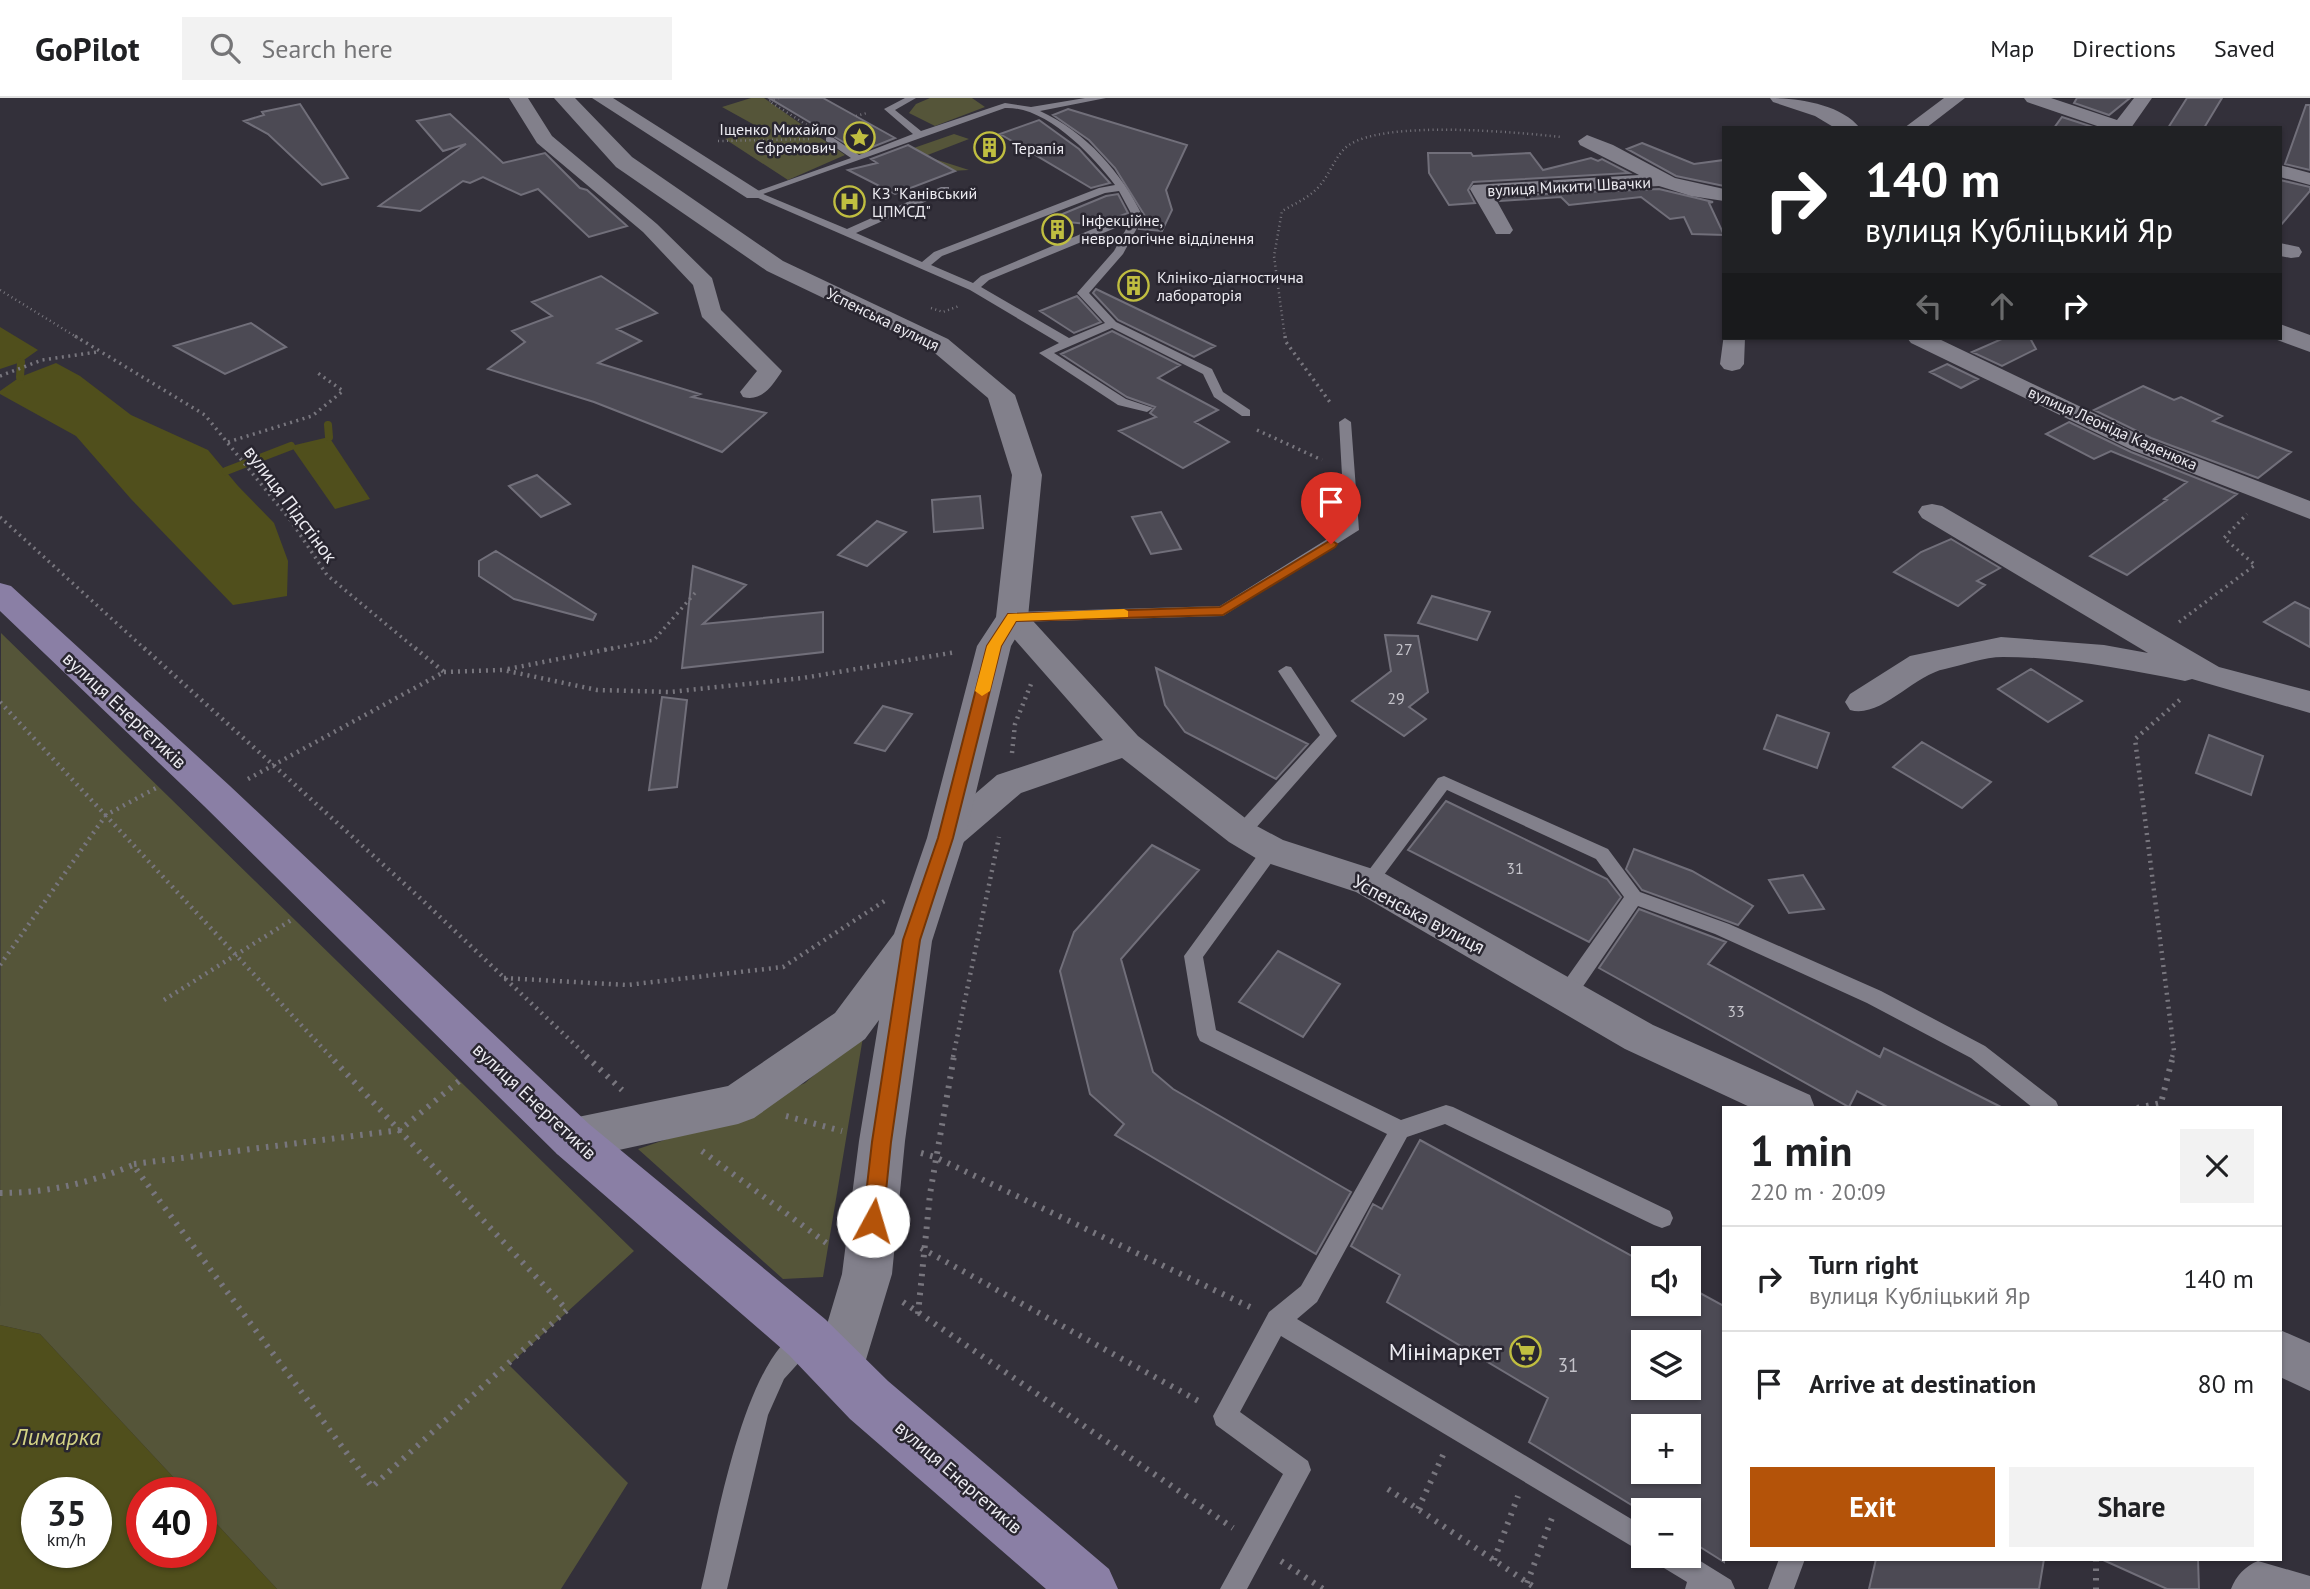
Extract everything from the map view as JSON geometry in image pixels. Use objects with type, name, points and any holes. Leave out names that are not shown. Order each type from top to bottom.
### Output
[{"type":"main road","name":"вулиця Енергетиків","points":[[0,593],[217,796],[573,1139],[823,1353],[869,1400],[1089,1589]]},
{"type":"street","points":[[518,98],[526,105],[544,139],[650,228],[704,283],[710,312],[770,372],[752,393]]},
{"type":"street","name":"Успенська вулиця","points":[[564,98],[624,162],[775,266],[939,344],[1001,396],[1027,475],[1012,617],[994,646],[941,853],[912,940],[882,1142],[867,1273],[823,1353]]},
{"type":"street","points":[[601,98],[754,194]]},
{"type":"street","points":[[1780,98],[1822,112],[1846,126]]},
{"type":"street","points":[[1916,126],[1956,98]]},
{"type":"street","points":[[2033,98],[2116,126]]},
{"type":"street","points":[[2123,126],[2143,98]]},
{"type":"street","name":"вулиця Микити Швачки","points":[[1587,141],[1606,148],[1662,180],[1689,190],[1722,195]]},
{"type":"street","points":[[2282,171],[2310,178]]},
{"type":"street","name":"вулиця Микити Швачки","points":[[1503,230],[1480,189],[1662,180]]},
{"type":"street","points":[[2282,333],[2310,344]]},
{"type":"street","points":[[1732,364],[1733,340]]},
{"type":"street","name":"вулиця Леоніда Каденюка","points":[[1923,340],[2141,444],[2310,511]]},
{"type":"street","points":[[1931,512],[2209,675]]},
{"type":"street","name":"Успенська вулиця","points":[[1012,617],[1126,744],[1256,842],[1369,882],[1639,1037],[1791,1106]]},
{"type":"street","points":[[1861,702],[1921,663],[2001,647],[2104,655],[2209,675],[2306,707]]},
{"type":"street","points":[[941,853],[1009,784],[1126,744]]},
{"type":"street","points":[[573,1139],[738,1104],[850,1026],[912,940]]},
{"type":"street","points":[[2282,1354],[2310,1367]]},
{"type":"lane","points":[[912,98],[889,109],[919,134]]},
{"type":"lane","points":[[985,98],[1012,101],[1032,109],[1066,129],[1122,187],[1133,203],[1138,217],[1119,252],[1083,293],[1112,324],[1208,372],[1218,394],[1245,414]]},
{"type":"lane","points":[[1032,109],[1102,98]]},
{"type":"lane","points":[[754,194],[1012,101]]},
{"type":"lane","points":[[829,139],[858,158]]},
{"type":"lane","points":[[925,265],[938,254],[1103,190],[1122,187]]},
{"type":"lane","points":[[847,233],[946,189]]},
{"type":"lane","points":[[754,194],[974,288],[1068,343]]},
{"type":"lane","points":[[974,288],[985,278],[1123,220],[1138,217]]},
{"type":"lane","points":[[1112,324],[1045,353],[1122,402],[1147,408]]},
{"type":"lane","points":[[1012,617],[1223,611],[1352,530],[1345,422]]},
{"type":"lane","points":[[1286,671],[1329,736],[1256,842],[1194,956],[1207,1035],[1400,1130]]},
{"type":"lane","points":[[1369,882],[1444,782],[1602,854],[1634,897],[1722,929],[1874,997],[1978,1052],[2046,1106]]},
{"type":"lane","points":[[1566,995],[1634,897]]},
{"type":"lane","points":[[1234,1589],[1299,1470],[1225,1416],[1277,1320],[1309,1294],[1400,1130],[1446,1114],[1662,1218]]},
{"type":"lane","points":[[1277,1320],[1631,1533]]},
{"type":"lane","points":[[714,1589],[756,1413],[776,1371],[823,1353]]},
{"type":"lane","points":[[1781,1589],[1791,1561]]},
{"type":"lane","points":[[1684,1568],[1707,1585]]},
{"type":"lane","points":[[2244,1589],[2258,1574],[2310,1589]]},
{"type":"path","points":[[779,98],[769,101],[829,139]]},
{"type":"path","points":[[856,116],[867,113]]},
{"type":"path","points":[[1345,422],[1286,341],[1274,256],[1282,211],[1316,190],[1351,144],[1379,136],[1430,131],[1538,133],[1587,141]]},
{"type":"path","points":[[715,141],[829,139]]},
{"type":"path","name":"вулиця Підстінок","points":[[0,290],[205,415],[291,521],[327,575],[444,672]]},
{"type":"path","points":[[0,376],[42,360],[98,352]]},
{"type":"path","points":[[228,442],[313,416],[343,391],[315,371]]},
{"type":"path","points":[[1245,414],[1253,427],[1349,472]]},
{"type":"path","points":[[2153,641],[2255,565],[2224,538],[2266,494]]},
{"type":"path","points":[[0,517],[419,897],[631,1099],[867,1273],[918,1314],[1323,1589]]},
{"type":"path","points":[[217,796],[444,672],[503,670],[654,640],[695,593]]},
{"type":"path","points":[[503,670],[597,690],[670,692],[803,678],[994,646]]},
{"type":"path","points":[[918,1314],[921,1248],[935,1157],[1009,784],[1015,724],[1043,651]]},
{"type":"path","points":[[2147,1106],[2161,1103],[2174,1051],[2135,739],[2209,675]]},
{"type":"path","points":[[0,702],[567,1310],[372,1487],[133,1164]]},
{"type":"path","points":[[0,965],[106,816],[158,787]]},
{"type":"path","points":[[504,978],[627,985],[783,967],[941,853]]},
{"type":"path","points":[[164,1000],[294,919]]},
{"type":"path","points":[[0,1193],[52,1191],[96,1181],[133,1164],[400,1130],[459,1080]]},
{"type":"path","points":[[738,1104],[935,1157],[1277,1320]]},
{"type":"path","points":[[921,1248],[1225,1416]]},
{"type":"path","points":[[1418,1510],[1456,1427]]},
{"type":"path","points":[[1494,1560],[1528,1469]]},
{"type":"path","points":[[1388,1489],[1537,1589]]},
{"type":"path","points":[[1527,1583],[1562,1490]]},
{"type":"path","points":[[2096,1561],[2096,1589]]},
{"type":"green space","points":[[751,98],[764,98],[845,155],[788,180],[725,139],[760,128],[722,107]]},
{"type":"green space","points":[[930,98],[972,98],[985,107],[935,126],[909,113],[916,104]]},
{"type":"green space","points":[[954,134],[969,139],[925,156],[969,170],[950,171],[885,158]]},
{"type":"green space","points":[[1,633],[634,1251],[509,1365],[628,1483],[561,1589],[277,1589],[217,1524],[217,1477],[173,1477],[40,1334],[0,1325]]},
{"type":"green space","points":[[864,1031],[823,1277],[783,1279],[638,1149],[729,1118],[805,1083]]},
{"type":"water","points":[[0,327],[38,350],[21,362],[0,369]]},
{"type":"water","points":[[56,363],[80,376],[131,415],[208,450],[274,523],[288,561],[287,596],[233,605],[131,499],[76,436],[0,394],[0,391],[20,377]]},
{"type":"water","points":[[329,437],[370,499],[335,509],[291,446]]},
{"type":"water","name":"Лимарка","points":[[0,1325],[40,1334],[173,1477],[126,1477],[126,1568],[217,1568],[217,1524],[277,1589],[0,1589]]},
{"type":"building","points":[[769,98],[823,98],[895,138],[860,152]]},
{"type":"building","points":[[2077,98],[2130,98],[2109,115],[2074,103]]},
{"type":"building","points":[[2187,98],[2222,98],[2205,126],[2169,126]]},
{"type":"building","points":[[300,104],[348,178],[322,185],[268,134],[244,121],[264,115],[262,112]]},
{"type":"building","points":[[2306,105],[2310,105],[2310,170],[2285,164]]},
{"type":"building","points":[[1068,109],[1187,145],[1166,190],[1172,210],[1162,231],[1139,229],[1145,216],[1115,168],[1089,140],[1053,115]]},
{"type":"building","points":[[450,114],[503,163],[545,153],[580,188],[587,190],[627,226],[589,237],[538,189],[521,195],[483,177],[470,183],[463,181],[420,211],[379,206],[466,144],[443,151],[417,121]]},
{"type":"building","points":[[2062,117],[2090,126],[2055,126]]},
{"type":"building","points":[[1039,120],[1079,149],[1110,183],[1091,188],[1000,134]]},
{"type":"building","points":[[1642,143],[1694,164],[1722,160],[1722,186],[1676,176],[1627,149]]},
{"type":"building","points":[[908,145],[955,171],[895,194],[848,170],[877,163],[871,159]]},
{"type":"building","points":[[1428,153],[1471,153],[1473,156],[1530,153],[1543,170],[1591,158],[1598,161],[1602,159],[1629,173],[1473,182],[1468,190],[1475,203],[1449,205],[1429,173]]},
{"type":"building","points":[[2282,180],[2310,187],[2310,191],[2282,224]]},
{"type":"building","points":[[1659,189],[1713,202],[1709,203],[1722,235],[1692,234],[1684,217],[1670,219],[1641,197],[1569,205],[1561,197],[1500,201],[1497,196]]},
{"type":"building","points":[[1118,194],[1128,213],[1097,225],[1048,220],[1106,196]]},
{"type":"building","points":[[601,276],[657,313],[617,329],[641,341],[598,363],[700,394],[692,397],[766,413],[722,452],[594,402],[488,369],[525,342],[512,331],[552,316],[532,302]]},
{"type":"building","points":[[1096,289],[1215,346],[1194,357],[1118,320],[1093,293]]},
{"type":"building","points":[[1077,296],[1101,322],[1074,333],[1040,311]]},
{"type":"building","points":[[251,323],[286,347],[225,374],[174,346]]},
{"type":"building","points":[[1112,331],[1180,365],[1158,378],[1218,410],[1195,422],[1229,442],[1183,468],[1119,431],[1156,417],[1150,413],[1155,407],[1127,397],[1061,354]]},
{"type":"building","points":[[1999,340],[2031,340],[2036,349],[2002,366],[1972,352]]},
{"type":"building","points":[[1947,364],[1978,379],[1961,388],[1930,372]]},
{"type":"building","points":[[2143,386],[2174,400],[2181,397],[2222,416],[2213,421],[2291,452],[2258,478],[2151,438],[2094,410]]},
{"type":"building","points":[[2069,422],[2131,452],[2237,494],[2127,575],[2090,556],[2167,500],[2164,499],[2187,482],[2111,451],[2094,459],[2046,434]]},
{"type":"building","points":[[537,475],[570,504],[541,517],[509,486]]},
{"type":"building","points":[[980,496],[983,528],[934,532],[932,500]]},
{"type":"building","points":[[1161,512],[1181,549],[1151,554],[1132,517]]},
{"type":"building","points":[[877,521],[906,532],[867,566],[838,555]]},
{"type":"building","points":[[1951,539],[2000,568],[1977,581],[1985,585],[1958,606],[1894,572],[1921,552]]},
{"type":"building","points":[[496,551],[596,614],[593,620],[514,599],[479,576],[479,561]]},
{"type":"building","points":[[693,566],[746,585],[703,624],[823,612],[823,652],[682,668]]},
{"type":"building","points":[[1432,596],[1490,612],[1477,640],[1418,623]]},
{"type":"building","points":[[2295,602],[2310,609],[2310,647],[2264,622]]},
{"type":"building","points":[[1385,635],[1418,636],[1428,692],[1409,707],[1426,719],[1404,736],[1352,701],[1391,671]]},
{"type":"building","points":[[1156,668],[1308,744],[1276,779],[1185,732],[1165,705]]},
{"type":"building","points":[[2031,669],[2082,701],[2048,722],[1998,689]]},
{"type":"building","points":[[662,697],[687,700],[677,787],[649,790]]},
{"type":"building","points":[[883,706],[912,714],[885,751],[855,743]]},
{"type":"building","points":[[1777,715],[1829,733],[1817,768],[1764,749]]},
{"type":"building","points":[[2209,735],[2263,756],[2251,795],[2196,773]]},
{"type":"building","points":[[1922,742],[1991,782],[1962,808],[1893,767]]},
{"type":"building","points":[[1446,801],[1607,879],[1621,897],[1589,942],[1408,850]]},
{"type":"building","points":[[1152,845],[1199,870],[1121,959],[1153,1072],[1173,1089],[1351,1192],[1316,1254],[1115,1135],[1124,1124],[1090,1094],[1060,971],[1074,932]]},
{"type":"building","points":[[1634,849],[1692,871],[1753,906],[1738,925],[1642,890],[1626,869]]},
{"type":"building","points":[[1803,875],[1824,909],[1789,913],[1769,880]]},
{"type":"building","points":[[1639,909],[1726,942],[1708,964],[1880,1057],[1884,1048],[1999,1106],[1885,1106],[1857,1091],[1847,1106],[1599,968]]},
{"type":"building","points":[[1278,951],[1340,984],[1303,1037],[1239,1002]]},
{"type":"building","points":[[1420,1140],[1631,1255],[1631,1316],[1701,1316],[1701,1294],[1722,1305],[1722,1561],[1701,1548],[1701,1498],[1631,1498],[1631,1505],[1529,1442],[1548,1398],[1387,1302],[1400,1275],[1351,1246],[1373,1204],[1382,1209]]},
{"type":"building","points":[[1876,1561],[2044,1561],[2039,1589],[1869,1589]]},
{"type":"building","points":[[2105,1561],[2198,1561],[2199,1589],[2167,1589]]},
{"type":"waterway","points":[[20,377],[21,362]]},
{"type":"waterway","points":[[328,425],[329,437]]},
{"type":"waterway","points":[[226,471],[291,446]]},
{"type":"slow traffic","points":[[982,691],[994,646],[1012,617],[1124,614]]},
{"type":"place","name":"Іщенко Михайло Єфремович","points":[[859,138]]},
{"type":"place","name":"Терапія","points":[[989,148]]},
{"type":"place","name":"КЗ \"Канівський ЦПМСД\"","points":[[849,202]]},
{"type":"place","name":"Інфекційне, неврологічне відділення","points":[[1058,229]]},
{"type":"place","name":"Клініко-діагностична лабораторія","points":[[1134,286]]},
{"type":"place","name":"Мінімаркет","points":[[1525,1351]]},
{"type":"route","points":[[873,1221],[912,940],[946,838],[994,646],[1012,617],[1223,611],[1331,544]]}]
